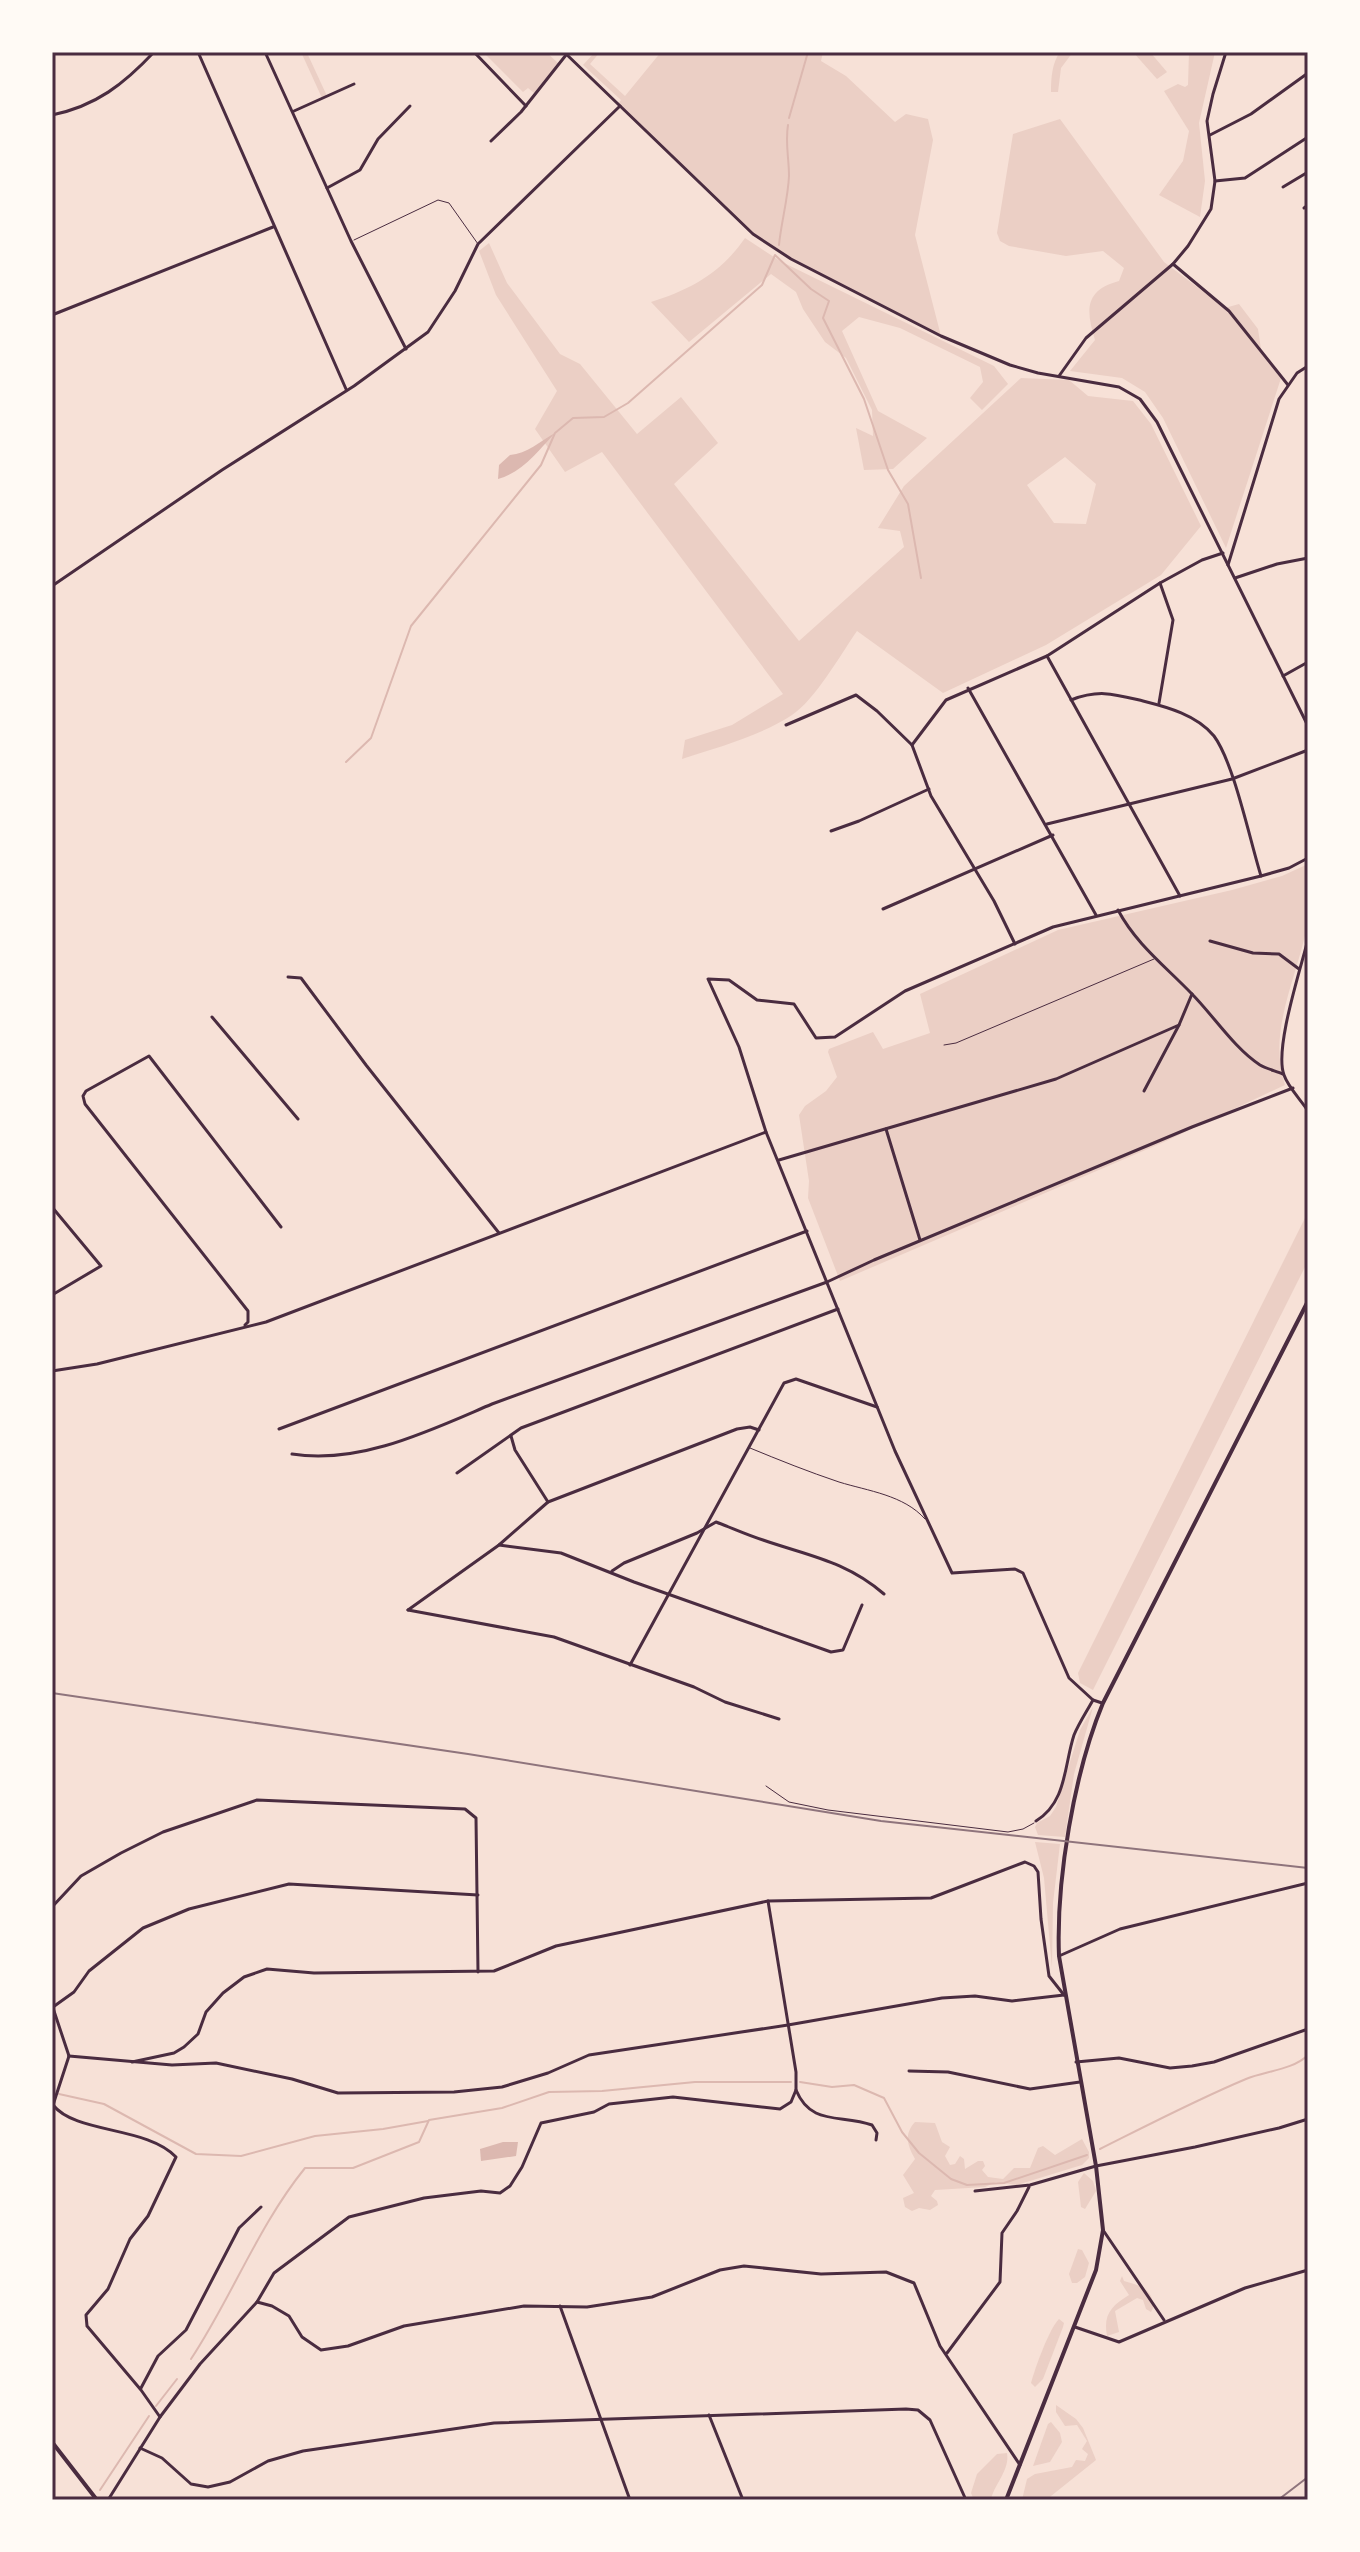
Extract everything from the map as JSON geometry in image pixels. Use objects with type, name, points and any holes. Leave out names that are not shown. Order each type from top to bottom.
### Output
[{"type":"highway","points":[[1006,2500],[1096,2270],[1103,2230],[1096,2166],[1059,1956],[1060,1902],[1082,1760],[1103,1703],[1308,1301]]},
{"type":"highway","points":[[52,2442],[97,2500]]},
{"type":"street","points":[[52,115],[84,106],[116,89],[154,52]]},
{"type":"street","points":[[198,52],[346,389]]},
{"type":"street","points":[[265,52],[351,241],[406,349]]},
{"type":"street","points":[[474,52],[526,106]]},
{"type":"street","points":[[1059,376],[1086,338],[1173,264],[1211,209],[1215,181],[1207,121],[1226,52]]},
{"type":"street","points":[[491,141],[526,106],[565,53],[753,234],[791,259],[941,336],[1012,366],[1119,387],[1140,399],[1150,411],[1223,553],[1308,726]]},
{"type":"street","points":[[1209,135],[1251,114],[1308,73]]},
{"type":"street","points":[[294,111],[354,84]]},
{"type":"street","points":[[327,188],[360,170],[378,139],[410,106]]},
{"type":"street","points":[[52,586],[428,332],[441,315],[478,244],[620,106]]},
{"type":"street","points":[[1215,181],[1245,178],[1308,137]]},
{"type":"street","points":[[1283,187],[1308,172]]},
{"type":"street","points":[[52,315],[273,227]]},
{"type":"street","points":[[1173,264],[1229,311],[1288,386]]},
{"type":"street","points":[[1228,565],[1279,399],[1297,373],[1308,366]]},
{"type":"street","points":[[912,745],[946,700],[1047,656],[1160,583],[1202,560],[1223,553]]},
{"type":"street","points":[[1235,578],[1277,564],[1308,558]]},
{"type":"street","points":[[1159,705],[1173,620],[1160,583]]},
{"type":"street","points":[[1047,656],[1180,896]]},
{"type":"street","points":[[1283,676],[1308,662]]},
{"type":"street","points":[[968,688],[1096,915]]},
{"type":"street","points":[[1071,700],[1090,693],[1109,693],[1159,705],[1194,719],[1213,735],[1232,779],[1261,876]]},
{"type":"street","points":[[786,725],[856,695],[877,711],[912,745],[929,789],[1015,944]]},
{"type":"street","points":[[1047,824],[1232,779],[1308,750]]},
{"type":"street","points":[[831,831],[929,789]]},
{"type":"street","points":[[883,909],[1053,835]]},
{"type":"street","points":[[1103,1703],[1093,1700],[1069,1678],[1023,1573],[1015,1569],[952,1573],[878,1408],[766,1132],[739,1047],[708,979],[729,980],[757,1000],[794,1004],[816,1038],[835,1037],[905,991],[1053,927],[1261,876],[1289,868],[1308,858]]},
{"type":"street","points":[[1118,910],[1128,929],[1154,959],[1260,1065],[1283,1074],[1308,1111]]},
{"type":"street","points":[[1283,1074],[1284,1036],[1308,939]]},
{"type":"street","points":[[1210,941],[1253,953],[1279,954],[1300,970]]},
{"type":"street","points":[[288,977],[301,978],[499,1233]]},
{"type":"street","points":[[1144,1091],[1192,994]]},
{"type":"street","points":[[212,1017],[298,1119]]},
{"type":"street","points":[[778,1160],[1056,1079],[1179,1025]]},
{"type":"street","points":[[242,1327],[248,1322],[248,1311],[85,1104],[83,1096],[86,1091],[149,1056],[281,1227]]},
{"type":"street","points":[[292,1454],[318,1458],[377,1447],[827,1282],[920,1240],[1293,1088]]},
{"type":"street","points":[[886,1129],[920,1240]]},
{"type":"street","points":[[52,1371],[97,1364],[266,1322],[766,1132]]},
{"type":"street","points":[[52,1207],[101,1266],[52,1295]]},
{"type":"street","points":[[279,1429],[807,1230]]},
{"type":"street","points":[[457,1473],[521,1428],[551,1415],[838,1309]]},
{"type":"street","points":[[630,1665],[784,1383],[796,1379],[878,1408]]},
{"type":"street","points":[[759,1430],[750,1427],[737,1429],[548,1502],[499,1545],[408,1610],[547,1634],[694,1687],[725,1702],[779,1719]]},
{"type":"street","points":[[511,1436],[515,1450],[548,1502]]},
{"type":"street","points":[[612,1571],[716,1522],[814,1555],[858,1574],[884,1594]]},
{"type":"street","points":[[499,1545],[561,1553],[831,1652],[843,1650],[862,1605]]},
{"type":"street","points":[[1036,1821],[1054,1805],[1063,1783],[1075,1733],[1093,1700]]},
{"type":"street","points":[[52,1907],[81,1876],[121,1853],[163,1832],[257,1800],[465,1809],[476,1818],[478,1973]]},
{"type":"street","points":[[132,2062],[174,2053],[184,2047],[198,2034],[206,2012],[223,1993],[244,1977],[267,1969],[314,1973],[494,1971],[556,1946],[768,1901],[931,1898],[1020,1863],[1034,1866],[1039,1876],[1049,1976],[1064,1995]]},
{"type":"street","points":[[1059,1956],[1120,1929],[1308,1883]]},
{"type":"street","points":[[160,2417],[87,2326],[86,2315],[108,2289],[130,2239],[148,2216],[176,2157],[166,2149],[132,2135],[71,2118],[53,2105],[69,2056],[53,2006],[74,1992],[89,1971],[143,1928],[189,1909],[289,1884],[478,1895]]},
{"type":"street","points":[[768,1901],[794,2052],[796,2090],[802,2103],[812,2113],[872,2125],[877,2133],[876,2140]]},
{"type":"street","points":[[69,2056],[172,2065],[216,2063],[292,2079],[338,2093],[454,2092],[502,2087],[548,2073],[589,2055],[942,1998],[975,1996],[1012,2001],[1064,1995]]},
{"type":"street","points":[[1076,2062],[1119,2058],[1170,2068],[1192,2066],[1214,2062],[1308,2029]]},
{"type":"street","points":[[909,2071],[948,2072],[1030,2089],[1080,2082]]},
{"type":"street","points":[[52,2081],[60,2083]]},
{"type":"street","points":[[117,2500],[109,2498],[160,2417],[200,2364],[257,2302],[274,2273],[349,2217],[424,2198],[481,2191],[500,2193],[510,2186],[522,2167],[541,2123],[594,2112],[609,2104],[673,2097],[780,2109],[791,2102],[796,2090]]},
{"type":"street","points":[[975,2191],[1030,2185],[1096,2166],[1195,2147],[1308,2119]]},
{"type":"street","points":[[947,2353],[1000,2282],[1002,2233],[1030,2185]]},
{"type":"street","points":[[141,2390],[158,2356],[186,2330],[239,2228],[261,2207]]},
{"type":"street","points":[[1103,2230],[1122,2254],[1164,2321]]},
{"type":"street","points":[[257,2302],[289,2316],[302,2337],[321,2350],[348,2346],[404,2326],[524,2306],[587,2307],[652,2297],[720,2270],[744,2266],[812,2274],[886,2272],[914,2283],[940,2346],[1020,2465]]},
{"type":"street","points":[[1075,2327],[1119,2342],[1245,2288],[1308,2270]]},
{"type":"street","points":[[560,2306],[630,2500]]},
{"type":"street","points":[[140,2448],[162,2458],[191,2484],[208,2487],[230,2482],[268,2461],[303,2451],[494,2423],[918,2410],[930,2420],[966,2500]]},
{"type":"street","points":[[709,2415],[743,2500]]},
{"type":"lane","points":[[351,241],[438,200],[449,203],[478,244]]},
{"type":"lane","points":[[944,1045],[1033,1012],[1154,959]]},
{"type":"lane","points":[[750,1448],[896,1499],[919,1511],[929,1523]]},
{"type":"lane","points":[[766,1786],[789,1802],[828,1810],[1008,1832],[1023,1829],[1036,1821]]},
{"type":"shaded area","points":[[301,52],[314,52],[308,55],[327,96],[322,98]]},
{"type":"shaded area","points":[[483,52],[546,52],[558,63],[534,93],[528,88],[523,92]]},
{"type":"shaded area","points":[[595,52],[600,52],[590,64],[625,96],[661,52],[823,52],[821,61],[846,76],[895,122],[906,114],[928,119],[933,140],[915,235],[941,336],[791,259],[753,234],[618,104],[621,100],[583,65]]},
{"type":"shaded area","points":[[1060,52],[1073,52],[1061,68],[1058,92],[1051,92],[1054,66]]},
{"type":"shaded area","points":[[1133,52],[1150,52],[1167,72],[1157,79]]},
{"type":"shaded area","points":[[1189,52],[1215,52],[1199,123],[1205,181],[1200,217],[1159,195],[1183,161],[1189,131],[1164,91],[1178,84],[1188,85]]},
{"type":"shaded area","points":[[1060,119],[1164,262],[1225,308],[1239,304],[1258,329],[1261,349],[1282,375],[1226,548],[1163,418],[1145,392],[1122,378],[1070,371],[1095,340],[1090,303],[1099,290],[1119,281],[1124,268],[1103,251],[1066,256],[1009,246],[1000,241],[997,233],[1013,134]]},
{"type":"shaded area","points":[[745,238],[780,261],[994,366],[1008,384],[982,410],[970,398],[983,382],[980,367],[900,328],[859,317],[842,331],[878,411],[927,438],[893,469],[864,470],[856,428],[873,436],[872,410],[846,358],[825,342],[803,309],[796,292],[771,274],[689,342],[651,302],[704,279],[726,261]]},
{"type":"shaded area","points":[[489,243],[507,283],[560,354],[580,364],[637,434],[681,397],[718,443],[674,484],[799,641],[904,547],[900,531],[878,528],[904,486],[1021,378],[1069,380],[1088,396],[1133,401],[1151,424],[1201,526],[1161,575],[1046,645],[943,693],[857,631],[818,688],[792,715],[753,735],[682,759],[685,740],[732,725],[783,694],[602,452],[565,472],[535,429],[557,391],[496,295],[479,251]],"holes":[[[1065,457],[1096,484],[1086,524],[1054,523],[1027,485]]]},
{"type":"shaded area","points":[[555,433],[523,466],[498,479],[499,465],[510,455],[528,450]]},
{"type":"shaded area","points":[[1308,864],[1307,926],[1281,1025],[1280,1065],[1285,1085],[1164,1142],[840,1281],[808,1198],[809,1181],[799,1115],[837,1077],[829,1049],[873,1032],[883,1049],[930,1033],[920,994],[1058,930],[1232,890],[1282,876]]},
{"type":"shaded area","points":[[1308,1212],[1308,1261],[1093,1690],[1080,1683],[1078,1673]]},
{"type":"shaded area","points":[[1093,1707],[1074,1774],[1065,1837],[1038,1835],[1035,1827],[1056,1807],[1080,1730]]},
{"type":"shaded area","points":[[1035,1842],[1060,1844],[1053,1903],[1052,1968],[1044,1878]]},
{"type":"shaded area","points":[[915,2122],[935,2123],[942,2142],[950,2147],[945,2156],[950,2165],[955,2164],[960,2156],[964,2159],[965,2169],[983,2161],[985,2166],[982,2170],[988,2177],[1003,2179],[1014,2168],[1030,2168],[1038,2148],[1043,2146],[1055,2155],[1082,2139],[1089,2158],[1082,2165],[1017,2185],[996,2182],[985,2187],[935,2190],[931,2196],[938,2205],[930,2210],[919,2208],[912,2211],[905,2207],[903,2198],[914,2193],[903,2175],[915,2159],[908,2140]]},
{"type":"shaded area","points":[[503,2142],[518,2142],[516,2156],[481,2161],[480,2149]]},
{"type":"shaded area","points":[[1084,2173],[1093,2181],[1096,2191],[1085,2209],[1081,2207],[1078,2182]]},
{"type":"shaded area","points":[[1078,2249],[1082,2250],[1089,2263],[1085,2277],[1072,2283],[1069,2274]]},
{"type":"shaded area","points":[[1122,2276],[1124,2281],[1148,2292],[1153,2308],[1151,2312],[1146,2309],[1143,2300],[1137,2298],[1115,2311],[1119,2332],[1107,2336],[1107,2317],[1117,2303],[1129,2295],[1120,2281]]},
{"type":"shaded area","points":[[1059,2319],[1064,2323],[1063,2327],[1043,2379],[1035,2387],[1031,2383],[1036,2368]]},
{"type":"shaded area","points":[[1056,2405],[1083,2428],[1096,2460],[1046,2500],[1022,2500],[1027,2479],[1035,2474],[1072,2467],[1076,2460],[1085,2461],[1088,2454],[1082,2449],[1087,2441],[1077,2425],[1065,2426],[1056,2412]]},
{"type":"shaded area","points":[[1051,2422],[1060,2433],[1062,2442],[1050,2462],[1033,2466],[1048,2424]]},
{"type":"shaded area","points":[[1007,2453],[1004,2471],[991,2499],[974,2500],[971,2493],[977,2474],[997,2454]]},
{"type":"waterway","points":[[789,118],[808,52]]},
{"type":"waterway","points":[[779,245],[788,185],[788,125]]},
{"type":"waterway","points":[[346,762],[371,738],[411,626],[541,465],[555,433],[573,418],[604,417],[628,403],[762,285],[775,255],[811,289],[829,301],[823,318],[864,399],[888,470],[908,504],[921,578]]},
{"type":"waterway","points":[[1100,2149],[1227,2087],[1287,2067],[1308,2055]]},
{"type":"waterway","points":[[191,2359],[273,2214],[305,2168],[353,2168],[419,2142],[429,2120],[502,2108],[549,2092],[602,2091],[695,2082],[791,2082]]},
{"type":"waterway","points":[[800,2082],[832,2087],[854,2085],[884,2098],[902,2132],[919,2153],[951,2179],[967,2185],[1004,2183],[1087,2155]]},
{"type":"waterway","points":[[59,2094],[104,2104],[196,2154],[241,2156],[315,2136],[428,2121]]},
{"type":"waterway","points":[[156,2406],[177,2379]]},
{"type":"waterway","points":[[100,2490],[149,2416]]},
{"type":"railway","points":[[52,1693],[468,1754],[881,1821],[1308,1868]]},
{"type":"railway","points":[[1278,2500],[1308,2477]]}]
